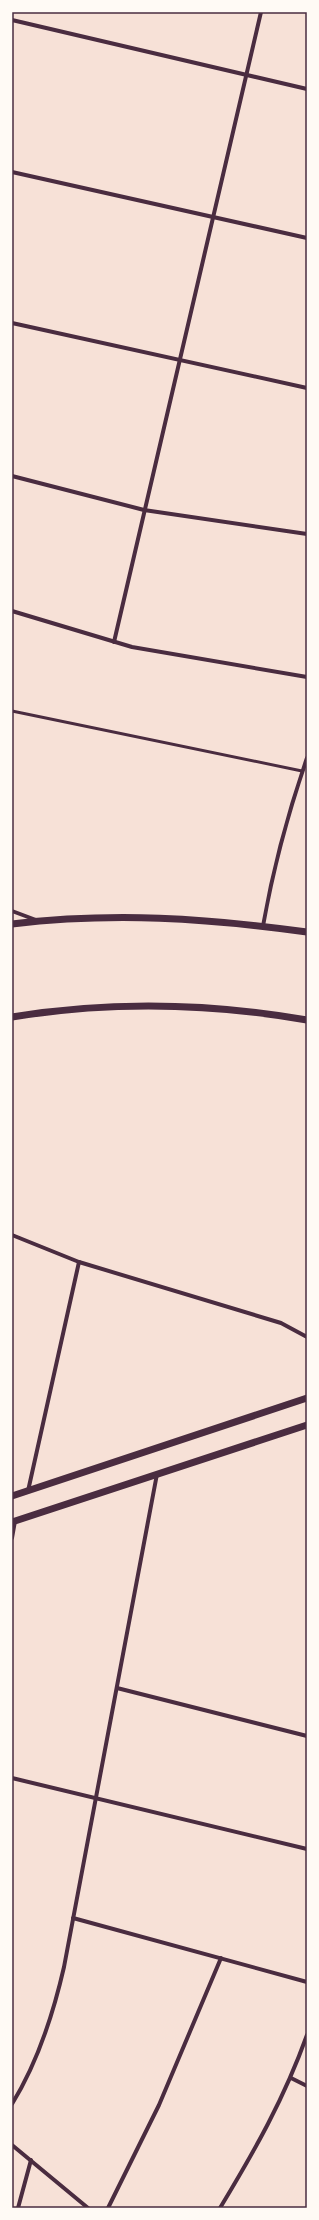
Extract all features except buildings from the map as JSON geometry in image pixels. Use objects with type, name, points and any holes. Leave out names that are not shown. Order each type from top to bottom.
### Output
[{"type":"street","points":[[114,642],[261,12]]},
{"type":"street","points":[[12,20],[307,89]]},
{"type":"street","points":[[12,172],[307,238]]},
{"type":"street","points":[[12,323],[307,388]]},
{"type":"street","points":[[12,476],[144,510],[307,534]]},
{"type":"street","points":[[12,611],[114,642],[169,654],[307,677]]},
{"type":"street","points":[[263,926],[276,863],[307,758]]},
{"type":"street","points":[[12,911],[38,921]]},
{"type":"street","points":[[12,924],[84,918],[151,917],[203,919],[307,932]]},
{"type":"street","points":[[12,1017],[87,1008],[151,1006],[238,1010],[307,1020]]},
{"type":"street","points":[[12,1235],[79,1262],[281,1323],[307,1337]]},
{"type":"street","points":[[28,1491],[79,1262]]},
{"type":"street","points":[[12,1496],[307,1398]]},
{"type":"street","points":[[12,1538],[14,1521],[307,1425]]},
{"type":"street","points":[[12,2104],[38,2053],[50,2020],[64,1968],[157,1473]]},
{"type":"street","points":[[117,1688],[307,1736]]},
{"type":"street","points":[[12,1778],[307,1849]]},
{"type":"street","points":[[73,1918],[307,1982]]},
{"type":"street","points":[[108,2208],[159,2105],[221,1958]]},
{"type":"street","points":[[220,2208],[260,2142],[291,2078],[307,2035]]},
{"type":"street","points":[[291,2078],[307,2086]]},
{"type":"street","points":[[12,2145],[88,2208]]},
{"type":"street","points":[[18,2208],[31,2160]]},
{"type":"lane","points":[[12,712],[302,771]]}]
